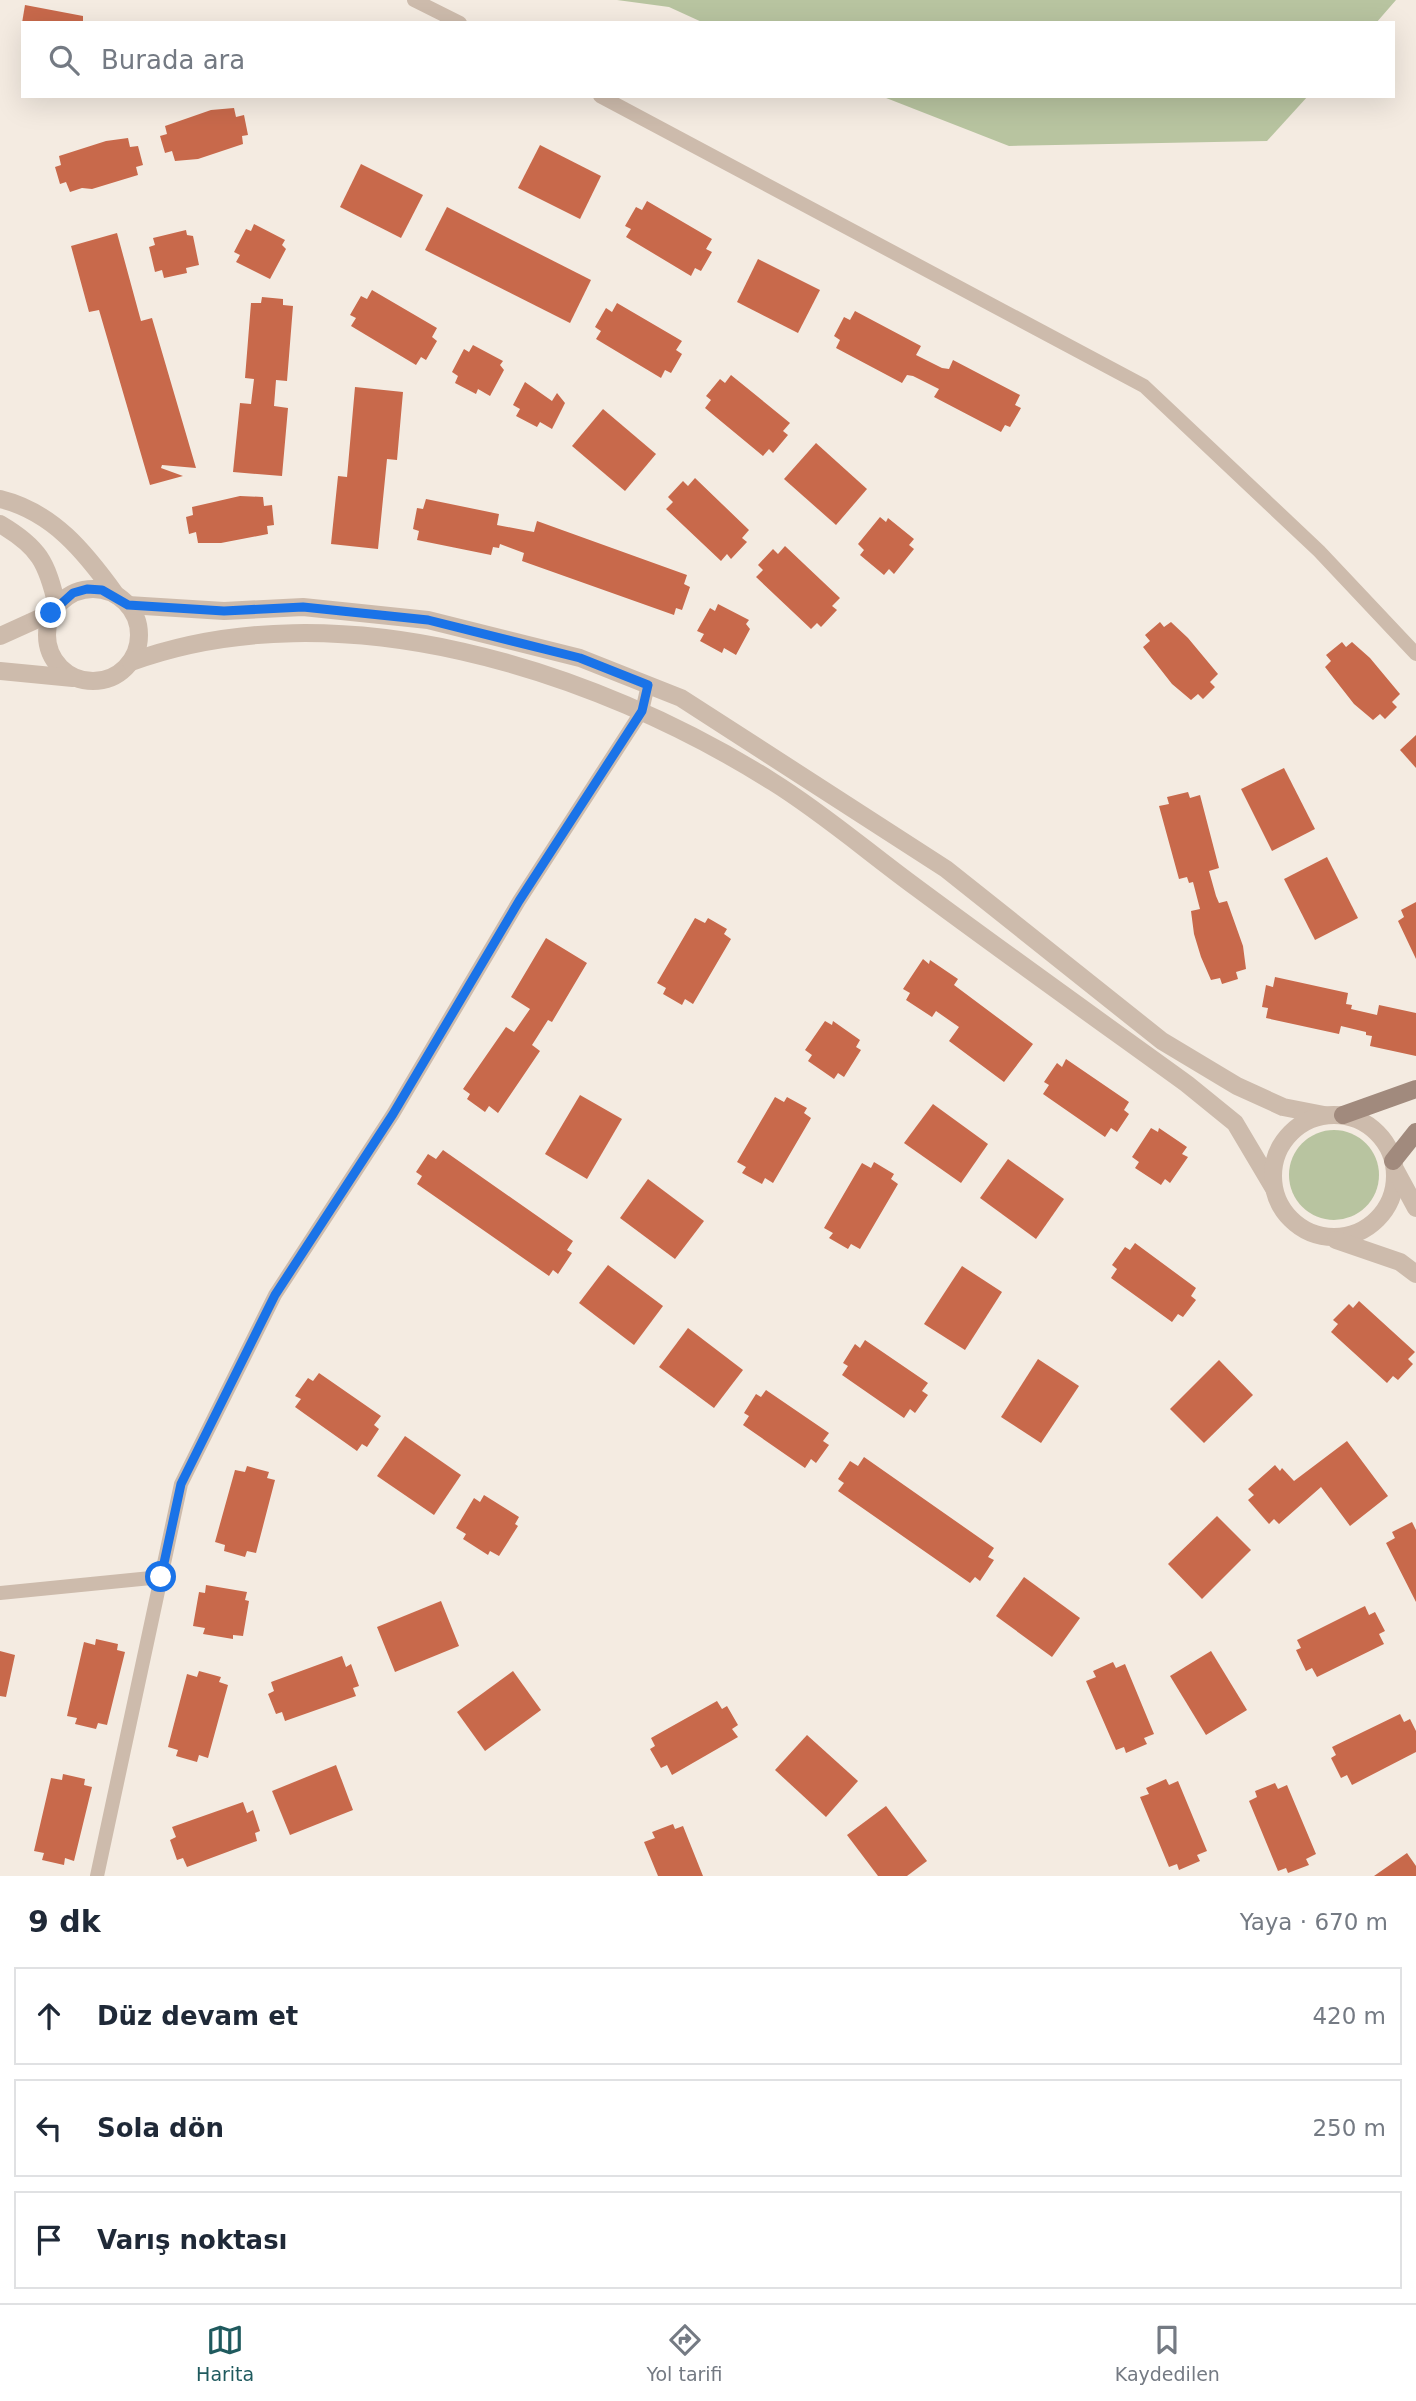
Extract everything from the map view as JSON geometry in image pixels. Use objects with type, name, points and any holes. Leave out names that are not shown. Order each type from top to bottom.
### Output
[{"type":"main road","points":[[1343,1115],[1416,1089]]},
{"type":"main road","points":[[1395,1166],[1416,1132]]},
{"type":"street","points":[[414,0],[456,21]]},
{"type":"street","points":[[604,98],[1144,386],[1319,551],[1416,654]]},
{"type":"street","points":[[0,499],[23,505],[51,520],[94,565],[122,600],[136,618],[139,633],[131,663],[119,674],[106,680],[90,682],[0,671]]},
{"type":"street","points":[[0,524],[27,540],[43,559],[54,610],[47,643],[61,670],[75,679]]},
{"type":"street","points":[[0,636],[54,610],[73,593],[87,589],[102,590],[122,600],[224,611],[303,607],[428,620],[580,658],[681,698],[946,869],[1162,1041],[1237,1086],[1283,1107],[1324,1115],[1343,1115],[1362,1121],[1377,1132],[1390,1149],[1395,1166],[1416,1208]]},
{"type":"street","points":[[131,663],[213,639],[265,632],[382,638],[478,654],[642,711],[773,782],[1188,1084],[1235,1123],[1273,1186],[1279,1205],[1291,1221],[1309,1233],[1400,1262],[1416,1274]]},
{"type":"street","points":[[97,1876],[181,1484],[275,1295],[393,1114],[519,901],[642,711],[648,685]]},
{"type":"street","points":[[1273,1186],[1273,1167],[1279,1149],[1298,1127],[1324,1115]]},
{"type":"street","points":[[1330,1238],[1351,1236],[1370,1227],[1378,1219],[1394,1192],[1395,1166]]},
{"type":"street","points":[[0,1593],[161,1577]]},
{"type":"green space","points":[[617,0],[1396,0],[1378,21],[700,21],[669,7]]},
{"type":"green space","points":[[886,98],[1306,98],[1267,141],[1009,146]]},
{"type":"green space","points":[[1334,1130],[1351,1133],[1366,1143],[1376,1158],[1379,1175],[1376,1192],[1366,1207],[1351,1217],[1334,1220],[1317,1217],[1302,1207],[1292,1192],[1289,1175],[1292,1158],[1302,1143],[1317,1133]]},
{"type":"building","points":[[25,5],[83,16],[83,21],[22,21]]},
{"type":"building","points":[[234,108],[236,117],[244,115],[248,135],[242,136],[243,144],[198,159],[175,161],[172,151],[165,153],[160,136],[167,134],[165,126],[211,110]]},
{"type":"building","points":[[128,138],[130,147],[138,146],[143,165],[136,167],[138,175],[92,189],[82,188],[70,192],[66,182],[60,184],[55,167],[61,165],[59,156],[106,141]]},
{"type":"building","points":[[540,145],[601,176],[580,219],[518,188]]},
{"type":"building","points":[[361,164],[423,195],[401,238],[340,207]]},
{"type":"building","points":[[647,201],[712,239],[706,249],[712,252],[701,271],[695,268],[691,276],[626,237],[631,229],[625,226],[636,207],[642,210]]},
{"type":"building","points":[[447,207],[591,280],[570,323],[425,250]]},
{"type":"building","points":[[254,224],[285,240],[282,245],[286,249],[270,279],[236,262],[240,255],[234,252],[246,229],[251,231]]},
{"type":"building","points":[[186,230],[187,235],[193,236],[199,265],[186,268],[187,273],[164,278],[162,270],[155,272],[149,247],[155,245],[153,238]]},
{"type":"building","points":[[117,233],[141,321],[152,318],[196,468],[162,465],[161,468],[183,476],[150,485],[99,310],[89,312],[71,246]]},
{"type":"building","points":[[758,259],[820,290],[798,333],[737,302]]},
{"type":"building","points":[[372,290],[437,328],[432,337],[437,341],[426,360],[421,357],[416,365],[351,326],[356,318],[350,315],[361,296],[367,299]]},
{"type":"building","points":[[262,297],[283,299],[283,305],[293,306],[287,381],[276,380],[274,406],[288,408],[282,476],[233,472],[240,403],[251,404],[254,379],[245,378],[251,303],[261,303]]},
{"type":"building","points":[[617,303],[682,341],[676,350],[682,354],[671,373],[665,370],[661,378],[596,339],[601,331],[595,327],[606,308],[612,312]]},
{"type":"building","points":[[855,311],[921,346],[916,355],[949,369],[953,360],[1020,395],[1015,405],[1021,408],[1010,427],[1005,425],[1001,432],[934,397],[939,389],[907,375],[902,383],[836,348],[840,340],[834,336],[844,317],[850,320]]},
{"type":"building","points":[[473,345],[503,361],[500,365],[504,370],[490,396],[478,389],[476,394],[455,383],[458,376],[452,372],[464,349],[469,352]]},
{"type":"building","points":[[731,375],[790,423],[783,431],[788,435],[773,453],[769,449],[763,456],[705,408],[711,400],[706,396],[720,379],[725,383]]},
{"type":"building","points":[[525,382],[552,401],[557,393],[565,403],[552,429],[540,422],[537,427],[516,416],[520,409],[513,405]]},
{"type":"building","points":[[355,387],[403,392],[397,460],[387,459],[378,549],[331,544],[338,476],[347,477]]},
{"type":"building","points":[[603,409],[656,454],[625,491],[572,446]]},
{"type":"building","points":[[816,443],[867,489],[836,525],[784,479]]},
{"type":"building","points":[[695,478],[749,530],[742,538],[747,542],[731,559],[727,554],[721,561],[666,509],[673,502],[668,497],[683,481],[688,486]]},
{"type":"building","points":[[240,496],[263,497],[264,506],[272,505],[274,525],[267,526],[268,534],[221,543],[198,543],[196,532],[189,534],[186,517],[193,515],[192,507]]},
{"type":"building","points":[[426,499],[499,514],[497,525],[534,532],[537,521],[687,575],[684,584],[690,587],[682,610],[676,608],[674,615],[522,561],[524,553],[500,544],[499,548],[493,547],[491,555],[417,540],[419,531],[413,529],[417,508],[423,509]]},
{"type":"building","points":[[880,517],[886,522],[888,518],[914,539],[909,545],[914,549],[894,574],[889,569],[884,575],[860,555],[864,550],[858,544]]},
{"type":"building","points":[[785,546],[840,598],[832,606],[837,610],[821,627],[817,623],[811,629],[756,577],[763,570],[758,565],[773,549],[778,554]]},
{"type":"building","points":[[718,604],[749,620],[746,624],[750,629],[736,655],[724,648],[722,653],[700,641],[704,634],[697,631],[710,608],[715,611]]},
{"type":"building","points":[[1160,622],[1164,627],[1171,622],[1218,674],[1210,682],[1215,687],[1203,699],[1198,694],[1191,700],[1172,684],[1143,647],[1150,641],[1145,635]]},
{"type":"building","points":[[1342,642],[1346,647],[1352,642],[1370,658],[1400,694],[1392,702],[1397,707],[1385,719],[1380,714],[1373,720],[1354,704],[1325,667],[1331,661],[1326,655]]},
{"type":"building","points":[[1416,735],[1416,768],[1400,750]]},
{"type":"building","points":[[1284,768],[1315,829],[1272,851],[1241,789]]},
{"type":"building","points":[[1188,792],[1190,798],[1200,795],[1219,868],[1209,871],[1216,896],[1219,903],[1227,901],[1243,946],[1246,969],[1236,972],[1238,979],[1222,984],[1220,978],[1211,980],[1201,957],[1191,911],[1200,909],[1193,882],[1189,883],[1187,877],[1179,879],[1159,806],[1169,804],[1167,797]]},
{"type":"building","points":[[1327,857],[1358,918],[1315,940],[1284,879]]},
{"type":"building","points":[[1416,902],[1416,959],[1398,921],[1404,917],[1401,910]]},
{"type":"building","points":[[695,918],[705,923],[708,918],[727,929],[724,934],[731,939],[693,1004],[685,999],[682,1005],[663,994],[666,988],[657,983]]},
{"type":"building","points":[[546,938],[587,963],[552,1022],[548,1020],[532,1045],[540,1051],[498,1113],[489,1106],[485,1112],[467,1099],[470,1094],[463,1089],[506,1027],[514,1032],[530,1009],[511,997]]},
{"type":"building","points":[[923,959],[929,964],[930,960],[958,979],[954,985],[1033,1044],[1004,1082],[949,1041],[959,1027],[936,1011],[932,1017],[906,1000],[910,993],[903,989]]},
{"type":"building","points":[[1275,977],[1348,993],[1346,1004],[1352,1005],[1351,1009],[1377,1015],[1379,1005],[1416,1013],[1416,1056],[1370,1046],[1372,1036],[1366,1035],[1366,1032],[1341,1026],[1339,1034],[1266,1018],[1268,1008],[1262,1007],[1266,985],[1273,987]]},
{"type":"building","points":[[825,1021],[832,1025],[833,1021],[860,1040],[856,1047],[861,1050],[844,1077],[838,1073],[834,1079],[808,1061],[812,1055],[805,1050]]},
{"type":"building","points":[[1066,1059],[1129,1102],[1124,1110],[1129,1114],[1117,1132],[1111,1128],[1105,1137],[1043,1094],[1049,1085],[1044,1082],[1057,1063],[1062,1067]]},
{"type":"building","points":[[580,1095],[622,1119],[587,1179],[545,1154]]},
{"type":"building","points":[[775,1097],[784,1102],[787,1097],[807,1108],[804,1113],[811,1118],[773,1183],[765,1178],[762,1184],[742,1173],[746,1167],[737,1162]]},
{"type":"building","points":[[933,1104],[988,1144],[961,1183],[904,1143]]},
{"type":"building","points":[[1151,1128],[1158,1132],[1159,1128],[1187,1147],[1182,1154],[1188,1157],[1170,1183],[1165,1179],[1161,1185],[1135,1168],[1139,1162],[1132,1157]]},
{"type":"building","points":[[443,1150],[573,1241],[567,1250],[572,1253],[558,1274],[553,1270],[549,1276],[417,1184],[422,1176],[416,1172],[428,1154],[436,1159]]},
{"type":"building","points":[[1008,1159],[1064,1199],[1036,1239],[980,1198]]},
{"type":"building","points":[[874,1162],[894,1174],[891,1179],[898,1184],[860,1249],[851,1244],[848,1249],[829,1238],[833,1233],[824,1228],[862,1163],[871,1168]]},
{"type":"building","points":[[648,1179],[704,1221],[675,1259],[620,1218]]},
{"type":"building","points":[[1135,1243],[1196,1288],[1191,1296],[1196,1300],[1183,1317],[1178,1314],[1172,1322],[1111,1278],[1117,1269],[1112,1265],[1125,1247],[1130,1250]]},
{"type":"building","points":[[608,1265],[663,1306],[634,1345],[579,1303]]},
{"type":"building","points":[[962,1266],[1002,1292],[965,1350],[924,1324]]},
{"type":"building","points":[[1359,1301],[1415,1352],[1408,1359],[1413,1364],[1398,1380],[1393,1376],[1387,1383],[1331,1332],[1338,1324],[1333,1320],[1349,1304],[1353,1308]]},
{"type":"building","points":[[688,1328],[743,1370],[714,1408],[659,1367]]},
{"type":"building","points":[[865,1340],[928,1383],[922,1391],[928,1395],[915,1413],[910,1409],[904,1418],[842,1375],[848,1366],[843,1363],[855,1344],[860,1348]]},
{"type":"building","points":[[1038,1359],[1079,1386],[1041,1443],[1001,1417]]},
{"type":"building","points":[[1219,1360],[1253,1395],[1204,1443],[1170,1409]]},
{"type":"building","points":[[319,1373],[381,1416],[374,1425],[379,1429],[367,1447],[362,1444],[357,1451],[295,1407],[301,1399],[295,1396],[308,1378],[313,1381]]},
{"type":"building","points":[[766,1390],[829,1433],[823,1441],[829,1445],[816,1463],[811,1459],[805,1468],[743,1425],[749,1416],[744,1413],[756,1394],[761,1397]]},
{"type":"building","points":[[405,1436],[461,1475],[434,1515],[377,1476]]},
{"type":"building","points":[[1347,1441],[1388,1496],[1350,1526],[1321,1487],[1279,1524],[1274,1519],[1269,1524],[1248,1500],[1254,1495],[1248,1489],[1275,1465],[1280,1471],[1282,1468],[1294,1481]]},
{"type":"building","points":[[864,1457],[994,1548],[988,1557],[994,1560],[980,1581],[975,1577],[970,1583],[838,1491],[844,1483],[838,1479],[850,1461],[858,1466]]},
{"type":"building","points":[[247,1466],[269,1472],[267,1478],[275,1480],[256,1553],[247,1551],[245,1557],[224,1551],[225,1545],[215,1542],[235,1470],[245,1472]]},
{"type":"building","points":[[484,1495],[519,1517],[515,1524],[518,1526],[499,1556],[490,1551],[488,1555],[463,1539],[466,1534],[456,1528],[474,1498],[480,1502]]},
{"type":"building","points":[[1217,1516],[1251,1550],[1202,1599],[1168,1564]]},
{"type":"building","points":[[1412,1522],[1416,1530],[1416,1602],[1386,1543],[1395,1538],[1392,1532]]},
{"type":"building","points":[[1024,1577],[1080,1618],[1052,1657],[996,1616]]},
{"type":"building","points":[[206,1585],[247,1592],[245,1600],[249,1601],[243,1636],[233,1635],[233,1639],[203,1634],[205,1628],[193,1626],[199,1592],[205,1593]]},
{"type":"building","points":[[441,1601],[459,1646],[395,1672],[377,1627]]},
{"type":"building","points":[[1365,1606],[1369,1615],[1375,1612],[1385,1631],[1379,1634],[1384,1644],[1317,1677],[1312,1668],[1306,1671],[1296,1650],[1301,1648],[1297,1640]]},
{"type":"building","points":[[96,1639],[118,1644],[117,1650],[125,1652],[107,1725],[98,1723],[96,1729],[75,1724],[77,1718],[67,1716],[84,1642],[95,1645]]},
{"type":"building","points":[[0,1651],[15,1655],[6,1697],[0,1696]]},
{"type":"building","points":[[1211,1651],[1247,1710],[1206,1735],[1170,1676]]},
{"type":"building","points":[[342,1656],[346,1667],[351,1664],[359,1686],[353,1688],[356,1696],[285,1721],[282,1712],[276,1714],[268,1694],[274,1691],[271,1682]]},
{"type":"building","points":[[1113,1662],[1116,1668],[1125,1664],[1154,1734],[1144,1738],[1147,1744],[1126,1753],[1124,1747],[1116,1750],[1086,1681],[1096,1677],[1093,1671]]},
{"type":"building","points":[[199,1671],[221,1677],[219,1682],[228,1685],[208,1758],[199,1755],[197,1762],[176,1756],[178,1750],[168,1747],[187,1674],[197,1677]]},
{"type":"building","points":[[513,1671],[541,1710],[485,1751],[457,1712]]},
{"type":"building","points":[[717,1701],[722,1709],[727,1706],[738,1725],[732,1729],[738,1737],[672,1775],[667,1765],[661,1768],[650,1749],[655,1746],[651,1738]]},
{"type":"building","points":[[1400,1714],[1404,1722],[1410,1719],[1416,1731],[1416,1752],[1352,1785],[1347,1775],[1341,1778],[1331,1758],[1336,1755],[1332,1747]]},
{"type":"building","points":[[807,1735],[858,1781],[826,1817],[775,1770]]},
{"type":"building","points":[[336,1765],[353,1810],[290,1835],[272,1791]]},
{"type":"building","points":[[63,1774],[85,1779],[84,1785],[92,1787],[74,1861],[65,1858],[64,1865],[42,1860],[44,1853],[34,1851],[51,1778],[62,1780]]},
{"type":"building","points":[[1166,1779],[1169,1785],[1178,1781],[1207,1851],[1197,1855],[1200,1861],[1179,1870],[1177,1864],[1169,1867],[1140,1797],[1149,1794],[1146,1788]]},
{"type":"building","points":[[1275,1783],[1278,1789],[1287,1785],[1316,1854],[1306,1859],[1309,1865],[1288,1873],[1286,1868],[1278,1871],[1249,1801],[1257,1797],[1255,1791]]},
{"type":"building","points":[[243,1802],[247,1813],[253,1810],[260,1831],[255,1833],[257,1841],[187,1867],[183,1858],[177,1860],[170,1840],[176,1837],[172,1827]]},
{"type":"building","points":[[886,1806],[927,1861],[907,1876],[878,1876],[847,1835]]},
{"type":"building","points":[[673,1824],[675,1829],[683,1826],[703,1876],[658,1876],[644,1842],[655,1838],[652,1832]]},
{"type":"building","points":[[1407,1853],[1416,1866],[1416,1876],[1374,1876]]},
{"type":"route","points":[[51,613],[60,601],[87,589],[116,595],[128,605],[224,611],[303,607],[428,620],[580,658],[648,685],[642,711],[519,901],[393,1114],[275,1295],[181,1484],[161,1577]]}]
